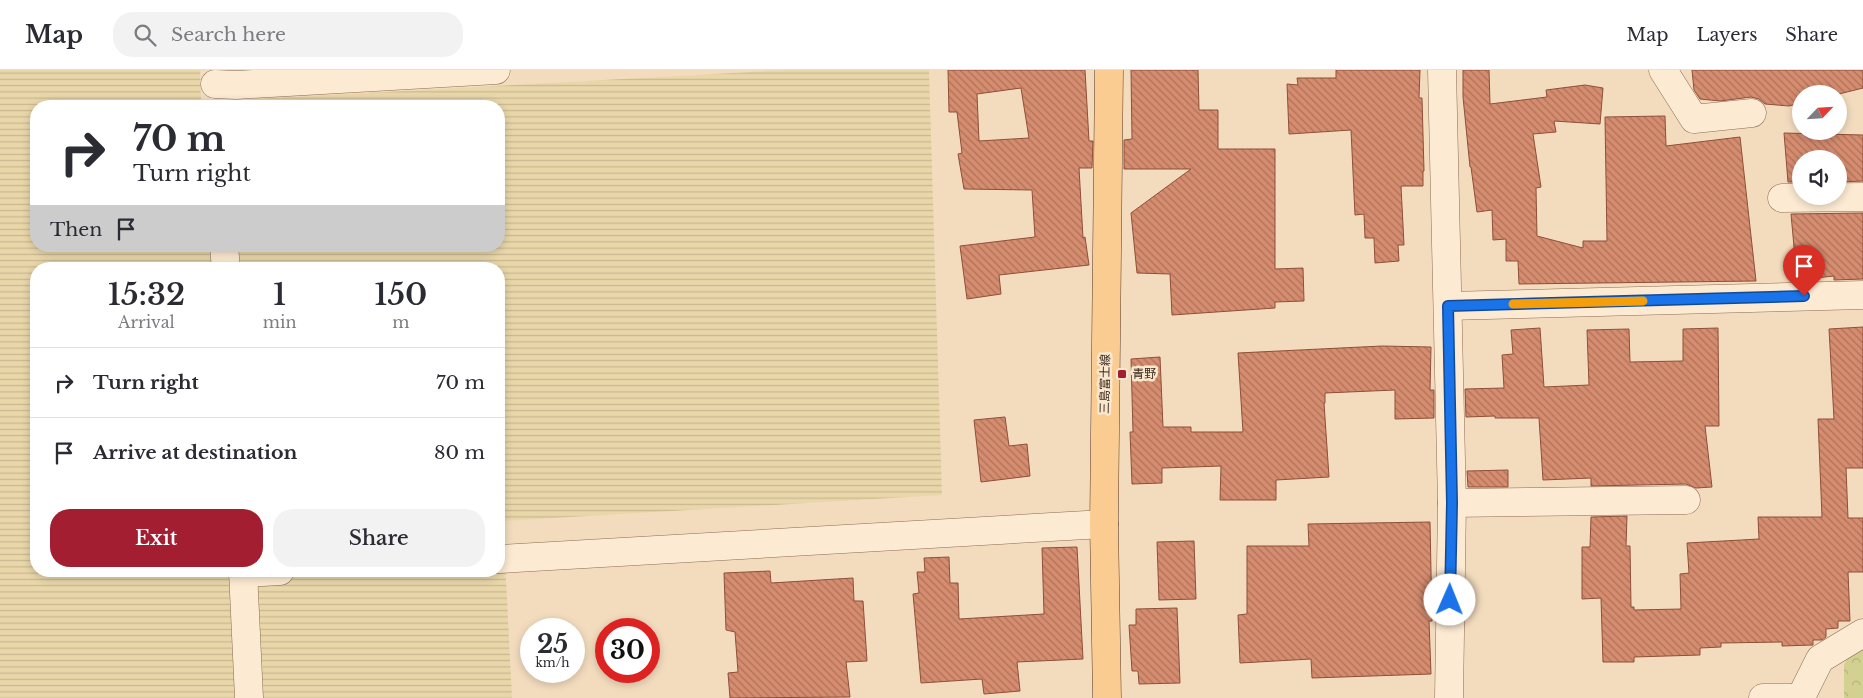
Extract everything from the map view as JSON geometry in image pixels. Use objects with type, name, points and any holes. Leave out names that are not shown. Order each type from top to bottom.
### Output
[{"type":"main road","name":"三島富士線","points":[[1108,698],[1104,524],[1109,70]]},
{"type":"street","points":[[215,87],[496,70]]},
{"type":"street","points":[[1442,70],[1452,503],[1449,698]]},
{"type":"street","points":[[1663,70],[1694,119],[1752,113]]},
{"type":"street","points":[[1782,198],[1863,197]]},
{"type":"street","points":[[1448,306],[1863,295]]},
{"type":"street","points":[[1452,503],[1686,500]]},
{"type":"street","points":[[505,559],[1104,524]]},
{"type":"street","points":[[243,577],[249,698]]},
{"type":"street","points":[[1763,698],[1801,698],[1820,660],[1863,633]]},
{"type":"shaded area","points":[[0,70],[200,70],[201,100],[30,100],[30,252],[505,252],[505,100],[238,100],[787,70],[929,70],[942,495],[505,521],[505,262],[30,262],[30,577],[505,577],[505,560],[512,698],[0,698]]},
{"type":"green space","points":[[1863,626],[1863,698],[1844,698],[1844,665]]},
{"type":"building","points":[[948,70],[1085,70],[1089,141],[1093,141],[1092,168],[1079,168],[1083,238],[1085,237],[1089,265],[999,275],[1001,294],[967,299],[960,246],[1035,237],[1032,190],[964,189],[958,154],[962,153],[957,112],[949,112]],"holes":[[[1021,88],[1029,138],[979,141],[977,94]]]},
{"type":"building","points":[[1131,70],[1198,70],[1199,110],[1218,110],[1218,149],[1275,149],[1275,269],[1303,268],[1304,301],[1275,302],[1275,308],[1172,315],[1170,274],[1137,273],[1131,213],[1191,169],[1124,169],[1124,140],[1132,139]]},
{"type":"building","points":[[1336,70],[1420,70],[1419,98],[1422,98],[1423,186],[1401,186],[1404,245],[1398,245],[1399,261],[1375,263],[1374,238],[1365,238],[1364,214],[1355,215],[1351,130],[1289,134],[1287,84],[1298,85],[1297,78],[1336,78]]},
{"type":"building","points":[[1463,70],[1489,70],[1490,104],[1547,97],[1546,90],[1585,85],[1603,88],[1600,124],[1554,121],[1556,132],[1533,134],[1541,187],[1536,188],[1537,236],[1583,248],[1583,241],[1607,241],[1605,117],[1665,116],[1666,146],[1740,137],[1756,281],[1519,284],[1518,261],[1506,261],[1506,239],[1493,240],[1492,210],[1477,212],[1470,167],[1463,97]]},
{"type":"building","points":[[1692,70],[1863,70],[1863,88],[1848,92],[1848,85],[1792,85],[1792,105],[1789,106],[1765,104],[1759,99],[1751,97],[1720,101],[1700,99],[1694,90]]},
{"type":"building","points":[[1784,133],[1792,133],[1792,140],[1848,140],[1848,135],[1863,135],[1863,181],[1847,182],[1847,150],[1792,150],[1792,182],[1788,182]]},
{"type":"building","points":[[1863,213],[1863,279],[1834,280],[1834,276],[1797,280],[1791,214]]},
{"type":"building","points":[[1863,327],[1863,468],[1846,468],[1848,518],[1863,518],[1863,572],[1848,572],[1850,621],[1838,621],[1838,628],[1826,629],[1826,637],[1822,640],[1813,640],[1813,645],[1782,646],[1782,642],[1721,643],[1721,647],[1700,648],[1700,655],[1634,657],[1634,662],[1603,662],[1601,598],[1582,599],[1582,547],[1590,547],[1591,517],[1627,516],[1626,546],[1630,546],[1631,607],[1634,607],[1634,610],[1681,609],[1680,574],[1689,573],[1687,543],[1759,539],[1758,517],[1822,517],[1818,419],[1834,419],[1829,329]]},
{"type":"building","points":[[1540,328],[1544,387],[1589,385],[1587,330],[1629,329],[1630,362],[1683,361],[1683,329],[1718,328],[1719,426],[1705,426],[1712,487],[1696,488],[1686,484],[1591,486],[1591,478],[1543,480],[1539,418],[1466,417],[1465,389],[1504,388],[1502,355],[1513,354],[1511,330]]},
{"type":"building","points":[[1382,346],[1431,347],[1430,390],[1434,390],[1434,418],[1395,419],[1395,390],[1325,393],[1329,477],[1276,480],[1276,500],[1220,500],[1221,466],[1162,468],[1162,483],[1132,484],[1130,432],[1133,432],[1131,359],[1160,357],[1163,427],[1191,427],[1191,432],[1243,432],[1238,353]]},
{"type":"building","points":[[1005,417],[1009,446],[1027,444],[1030,476],[981,482],[974,420]]},
{"type":"building","points":[[1508,470],[1508,487],[1468,487],[1467,471]]},
{"type":"building","points":[[1430,522],[1432,621],[1429,621],[1431,674],[1312,678],[1311,659],[1240,663],[1238,615],[1247,614],[1247,546],[1309,546],[1308,524]]},
{"type":"building","points":[[1194,541],[1196,599],[1159,600],[1157,542]]},
{"type":"building","points":[[1077,547],[1083,659],[1017,662],[1020,691],[984,694],[982,679],[921,683],[913,594],[919,593],[917,572],[925,572],[924,558],[949,557],[950,583],[958,583],[959,619],[1044,614],[1042,548]]},
{"type":"building","points":[[770,571],[771,583],[853,578],[854,601],[863,601],[867,661],[846,662],[850,697],[730,698],[728,673],[738,672],[735,632],[726,630],[724,573]]},
{"type":"building","points":[[1177,608],[1180,683],[1139,684],[1138,671],[1132,671],[1129,625],[1136,625],[1136,609]]},
{"type":"slow traffic","points":[[1513,304],[1643,301]]},
{"type":"place","name":"青野","points":[[1122,374]]},
{"type":"route","points":[[1450,600],[1452,503],[1448,306],[1804,296]]}]
